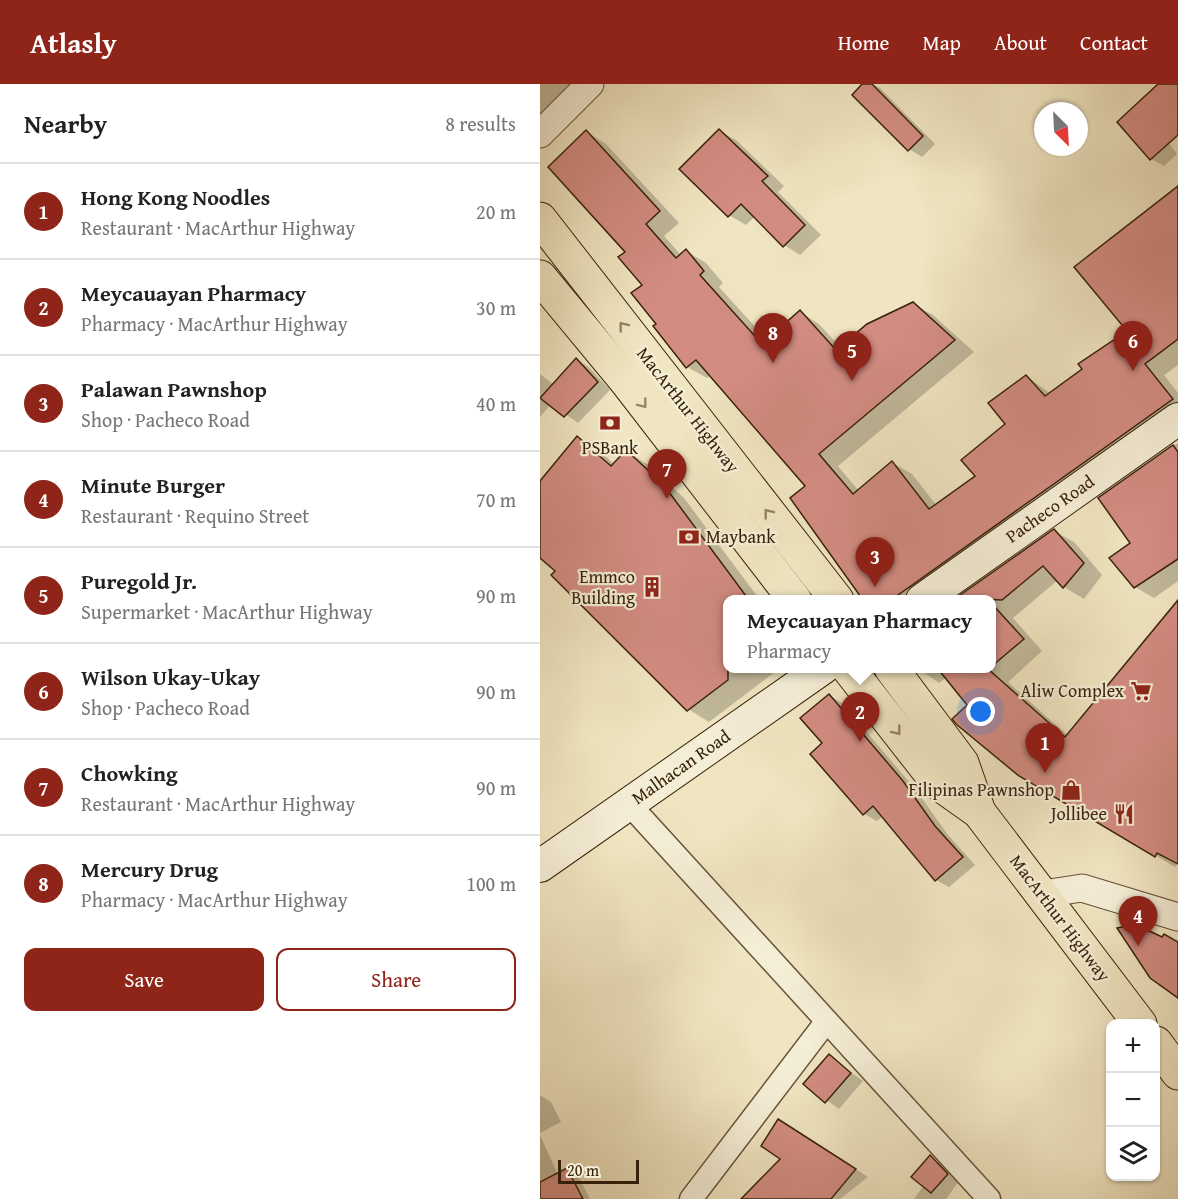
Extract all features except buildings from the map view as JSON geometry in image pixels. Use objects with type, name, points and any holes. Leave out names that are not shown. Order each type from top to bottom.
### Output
[{"type":"highway","name":"MacArthur Highway","points":[[540,219],[833,595]]},
{"type":"highway","name":"MacArthur Highway","points":[[540,277],[626,381],[791,595]]},
{"type":"highway","name":"MacArthur Highway","points":[[851,673],[938,783],[979,812],[1137,1019]]},
{"type":"highway","name":"MacArthur Highway","points":[[894,673],[962,763],[979,812]]},
{"type":"highway","points":[[1160,1050],[1178,1073]]},
{"type":"main road","name":"Pacheco Road","points":[[929,595],[1178,419]]},
{"type":"main road","name":"Malhacan Road","points":[[540,866],[817,673]]},
{"type":"street","points":[[540,134],[590,84]]},
{"type":"street","points":[[629,804],[988,1199]]},
{"type":"street","points":[[1043,894],[1082,888],[1178,917]]},
{"type":"street","points":[[691,1199],[826,1022]]},
{"type":"place","name":"Mercury Drug","points":[[773,363]]},
{"type":"place","name":"Wilson Ukay-Ukay","points":[[1133,371]]},
{"type":"place","name":"Puregold Jr.","points":[[852,381]]},
{"type":"place","name":"PSBank","points":[[610,423]]},
{"type":"place","name":"Chowking","points":[[667,499]]},
{"type":"place","name":"Maybank","points":[[689,537]]},
{"type":"place","name":"Emmco Building","points":[[652,587]]},
{"type":"place","name":"Palawan Pawnshop","points":[[875,587]]},
{"type":"place","name":"Aliw Complex","points":[[1141,691]]},
{"type":"place","name":"Meycauayan Pharmacy","points":[[860,742]]},
{"type":"place","name":"Hong Kong Noodles","points":[[1045,773]]},
{"type":"place","name":"Filipinas Pawnshop","points":[[1071,790]]},
{"type":"place","name":"Jollibee","points":[[1124,814]]},
{"type":"place","name":"Minute Burger","points":[[1138,946]]}]
